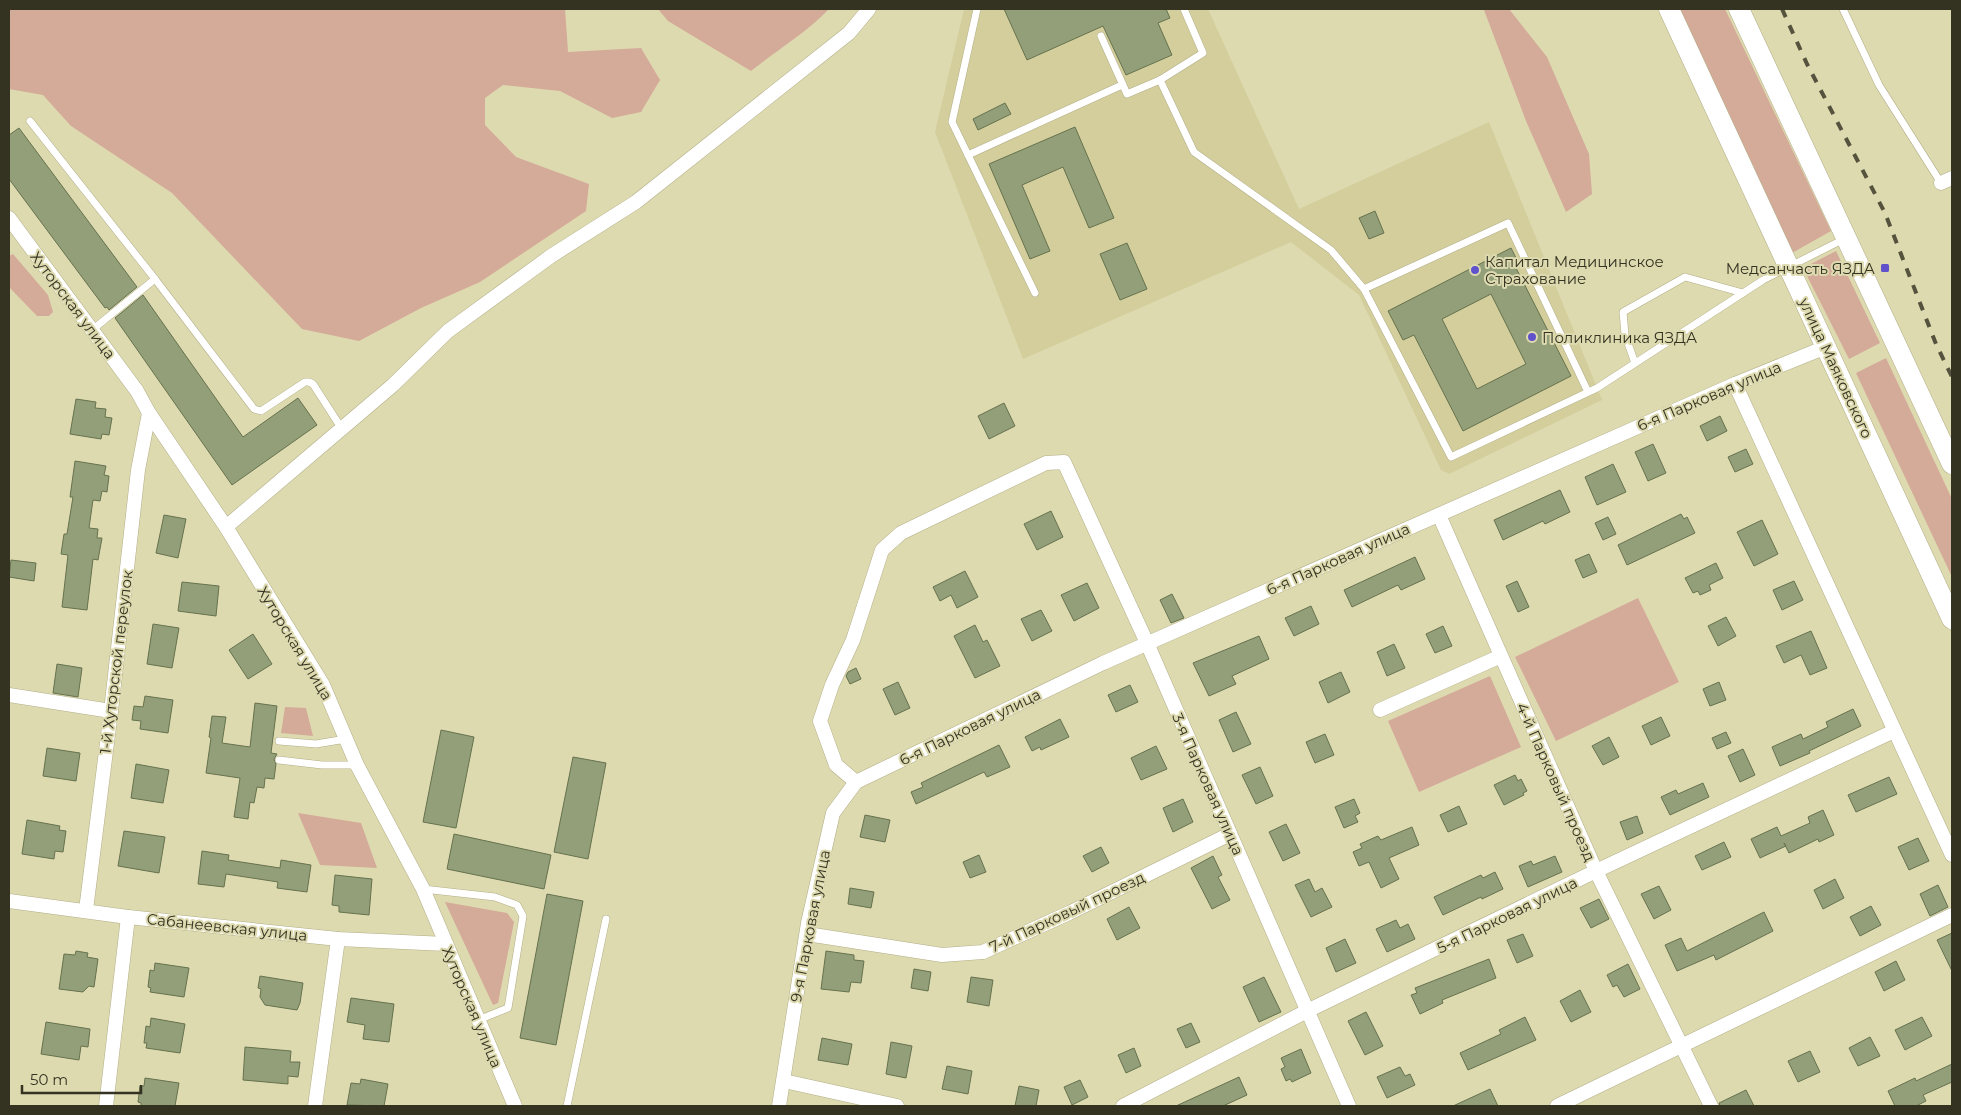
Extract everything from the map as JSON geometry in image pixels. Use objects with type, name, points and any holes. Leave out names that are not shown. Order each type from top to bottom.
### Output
[{"type":"main road","name":"улица Маяковского","points":[[1669,9],[1952,619]]},
{"type":"main road","points":[[1739,9],[1952,464]]},
{"type":"street","points":[[226,527],[394,385],[448,331],[551,256],[641,199],[849,33],[869,9]]},
{"type":"street","name":"Хуторская улица","points":[[9,218],[137,391],[149,414],[226,527],[323,685],[357,765],[423,889],[477,1021],[515,1106]]},
{"type":"street","name":"6-я Парковая улица","points":[[856,782],[1147,643],[1735,384],[1826,346]]},
{"type":"street","points":[[1735,384],[1952,855]]},
{"type":"street","name":"1-й Хуторской переулок","points":[[86,910],[112,710],[138,470],[149,414]]},
{"type":"street","name":"3-я Парковая улица","points":[[856,782],[836,765],[820,721],[832,685],[853,640],[882,550],[901,533],[1046,463],[1064,462],[1147,643],[1348,1106]]},
{"type":"street","name":"4-й Парковый проезд","points":[[1439,515],[1596,871],[1711,1106]]},
{"type":"street","points":[[1380,710],[1501,656]]},
{"type":"street","points":[[9,695],[112,710]]},
{"type":"street","name":"5-я Парковая улица","points":[[1123,1106],[1307,1011],[1596,871],[1894,731]]},
{"type":"street","name":"9-я Парковая улица","points":[[779,1106],[808,923],[833,814],[856,782]]},
{"type":"street","name":"7-й Парковый проезд","points":[[807,934],[942,955],[983,952],[1070,913],[1230,834]]},
{"type":"street","name":"Сабанеевская улица","points":[[9,901],[338,939],[446,944]]},
{"type":"street","points":[[1557,1106],[1952,915]]},
{"type":"street","points":[[106,1106],[128,916]]},
{"type":"street","points":[[315,1106],[338,939]]},
{"type":"street","points":[[784,1081],[897,1106]]},
{"type":"lane","points":[[977,9],[952,122],[1035,293]]},
{"type":"lane","points":[[1101,36],[1127,94],[1160,80],[1202,53],[1184,9]]},
{"type":"lane","points":[[1843,9],[1879,85],[1947,181]]},
{"type":"lane","points":[[1160,80],[1194,152],[1331,250],[1364,289],[1451,457],[1588,392],[1743,293],[1789,266],[1847,237]]},
{"type":"lane","points":[[968,155],[1122,84]]},
{"type":"lane","points":[[30,121],[155,279],[254,409],[261,411],[304,382],[309,382],[313,384],[342,429]]},
{"type":"lane","points":[[1364,289],[1508,223],[1588,392]]},
{"type":"lane","points":[[1635,363],[1625,335],[1624,312],[1685,277],[1743,293]]},
{"type":"lane","points":[[92,330],[155,279]]},
{"type":"lane","points":[[279,740],[316,744],[346,739]]},
{"type":"lane","points":[[279,760],[322,765],[357,765]]},
{"type":"lane","points":[[423,889],[496,897],[517,905],[523,916],[508,1008],[477,1021]]},
{"type":"lane","points":[[566,1106],[606,919]]},
{"type":"shaded area","points":[[9,9],[565,9],[568,52],[641,48],[660,80],[641,112],[612,118],[560,91],[503,85],[485,98],[485,125],[516,157],[589,184],[586,211],[480,282],[421,308],[359,341],[302,329],[172,193],[71,126],[43,95],[9,89]]},
{"type":"shaded area","points":[[658,9],[829,9],[801,34],[751,71],[668,21]]},
{"type":"shaded area","points":[[964,9],[1208,9],[1299,209],[1489,122],[1602,400],[1449,474],[1441,470],[1359,295],[1291,242],[1023,359],[935,132]]},
{"type":"shaded area","points":[[1482,9],[1509,9],[1547,57],[1589,154],[1592,194],[1566,212],[1526,121]]},
{"type":"shaded area","points":[[1678,9],[1725,9],[1831,231],[1792,253]]},
{"type":"shaded area","points":[[1836,251],[1880,343],[1849,359],[1803,268]]},
{"type":"shaded area","points":[[13,254],[48,295],[53,312],[49,316],[37,316],[9,287],[9,256]]},
{"type":"shaded area","points":[[1886,358],[1952,499],[1952,577],[1856,373]]},
{"type":"shaded area","points":[[1638,598],[1679,682],[1556,741],[1515,657]]},
{"type":"shaded area","points":[[1490,676],[1521,747],[1419,792],[1388,721]]},
{"type":"shaded area","points":[[285,707],[306,708],[313,736],[281,733]]},
{"type":"shaded area","points":[[298,813],[361,823],[377,868],[320,865]]},
{"type":"shaded area","points":[[445,902],[507,913],[514,922],[498,1003],[493,1005]]},
{"type":"building","points":[[1004,9],[1166,9],[1170,18],[1158,23],[1172,55],[1126,75],[1103,26],[1027,60]]},
{"type":"building","points":[[1005,103],[1011,114],[978,130],[973,119]]},
{"type":"building","points":[[1075,127],[1114,218],[1089,228],[1063,167],[1022,185],[1050,251],[1030,259],[989,164]]},
{"type":"building","points":[[19,128],[137,287],[109,310],[107,307],[105,308],[9,179],[9,135]]},
{"type":"building","points":[[1375,211],[1384,233],[1369,239],[1359,218]]},
{"type":"building","points":[[1127,243],[1147,289],[1120,300],[1100,254]]},
{"type":"building","name":"Поликлиника ЯЗДА","points":[[1511,248],[1519,264],[1515,266],[1571,376],[1463,431],[1414,335],[1403,340],[1388,311]],"holes":[[[1491,294],[1526,364],[1477,389],[1442,319]]]},
{"type":"building","points":[[143,295],[243,437],[298,398],[317,425],[232,485],[115,318]]},
{"type":"building","points":[[76,399],[96,402],[95,408],[106,409],[105,417],[112,418],[109,435],[102,434],[101,439],[70,434]]},
{"type":"building","points":[[1004,403],[1015,426],[989,439],[978,416]]},
{"type":"building","points":[[1720,416],[1727,431],[1707,441],[1700,426]]},
{"type":"building","points":[[1653,444],[1666,473],[1648,481],[1635,452]]},
{"type":"building","points":[[1746,449],[1753,464],[1735,472],[1728,457]]},
{"type":"building","points":[[75,461],[106,466],[104,475],[109,476],[107,492],[102,491],[100,501],[93,500],[89,528],[98,529],[97,538],[102,538],[98,560],[93,559],[87,610],[62,607],[68,555],[61,554],[64,534],[67,534],[73,497],[70,497]]},
{"type":"building","points":[[1613,464],[1626,492],[1597,505],[1585,477]]},
{"type":"building","points":[[1560,490],[1570,512],[1545,524],[1543,521],[1503,540],[1494,520]]},
{"type":"building","points":[[1051,511],[1063,537],[1037,550],[1024,524]]},
{"type":"building","points":[[1681,514],[1684,519],[1687,517],[1695,533],[1627,565],[1618,545]]},
{"type":"building","points":[[164,515],[186,519],[178,558],[156,553]]},
{"type":"building","points":[[1608,517],[1616,534],[1603,540],[1595,523]]},
{"type":"building","points":[[1762,520],[1778,554],[1754,566],[1737,532]]},
{"type":"building","points":[[1589,554],[1597,572],[1583,578],[1575,560]]},
{"type":"building","points":[[1415,557],[1425,579],[1401,590],[1398,585],[1352,607],[1344,590]]},
{"type":"building","points":[[11,560],[36,563],[34,581],[9,577]]},
{"type":"building","points":[[1716,563],[1723,578],[1709,585],[1711,590],[1700,595],[1698,591],[1693,593],[1685,578]]},
{"type":"building","points":[[965,571],[978,597],[957,608],[951,595],[940,601],[933,587]]},
{"type":"building","points":[[1517,581],[1529,607],[1518,612],[1506,586]]},
{"type":"building","points":[[1794,581],[1803,600],[1782,610],[1773,590]]},
{"type":"building","points":[[182,582],[219,586],[216,616],[178,611]]},
{"type":"building","points":[[1087,583],[1099,608],[1074,621],[1061,595]]},
{"type":"building","points":[[1172,594],[1184,618],[1171,623],[1160,600]]},
{"type":"building","points":[[1311,606],[1319,624],[1294,636],[1285,618]]},
{"type":"building","points":[[1041,610],[1052,631],[1032,641],[1021,619]]},
{"type":"building","points":[[1726,617],[1736,636],[1718,646],[1708,626]]},
{"type":"building","points":[[153,624],[179,628],[172,668],[147,664]]},
{"type":"building","points":[[975,625],[983,642],[987,640],[1000,666],[975,678],[954,636]]},
{"type":"building","points":[[1443,626],[1452,646],[1435,653],[1426,634]]},
{"type":"building","points":[[1811,631],[1827,668],[1810,675],[1801,655],[1784,663],[1776,646]]},
{"type":"building","points":[[253,634],[272,664],[248,679],[229,650]]},
{"type":"building","points":[[1259,636],[1269,659],[1232,676],[1236,684],[1209,696],[1193,663]]},
{"type":"building","points":[[1394,644],[1405,668],[1387,676],[1377,652]]},
{"type":"building","points":[[57,664],[82,668],[78,697],[53,693]]},
{"type":"building","points":[[856,668],[861,679],[850,684],[846,676],[848,672]]},
{"type":"building","points":[[1341,672],[1350,692],[1328,703],[1319,682]]},
{"type":"building","points":[[898,682],[910,708],[895,715],[883,689]]},
{"type":"building","points":[[1719,682],[1726,700],[1710,706],[1703,689]]},
{"type":"building","points":[[1130,685],[1138,702],[1116,712],[1108,695]]},
{"type":"building","points":[[145,696],[173,700],[168,733],[140,729],[141,721],[132,720],[134,706],[143,707]]},
{"type":"building","points":[[255,703],[277,706],[271,753],[277,754],[274,759],[276,764],[274,779],[265,778],[264,788],[257,787],[254,803],[250,802],[248,819],[234,817],[240,778],[206,773],[212,716],[226,717],[222,743],[250,747]]},
{"type":"building","points":[[1853,709],[1861,726],[1809,751],[1810,753],[1780,766],[1772,747],[1801,734],[1803,739],[1828,727],[1826,722]]},
{"type":"building","points":[[1236,712],[1251,744],[1233,752],[1219,720]]},
{"type":"building","points":[[1661,717],[1670,736],[1651,745],[1642,726]]},
{"type":"building","points":[[1060,719],[1069,737],[1041,750],[1040,747],[1032,751],[1025,737]]},
{"type":"building","points":[[441,730],[474,737],[456,828],[423,822]]},
{"type":"building","points":[[1726,732],[1731,743],[1717,749],[1712,738]]},
{"type":"building","points":[[1325,734],[1334,755],[1315,763],[1306,742]]},
{"type":"building","points":[[1609,737],[1619,757],[1603,765],[1592,746]]},
{"type":"building","points":[[999,745],[1010,767],[987,777],[984,772],[916,804],[911,792],[923,787],[921,783]]},
{"type":"building","points":[[1156,746],[1167,769],[1141,780],[1131,758]]},
{"type":"building","points":[[47,748],[80,753],[76,781],[43,776]]},
{"type":"building","points":[[1743,749],[1755,775],[1740,782],[1728,756]]},
{"type":"building","points":[[573,757],[606,763],[588,859],[554,852]]},
{"type":"building","points":[[136,764],[169,770],[163,803],[131,798]]},
{"type":"building","points":[[1260,767],[1273,796],[1256,804],[1242,775]]},
{"type":"building","points":[[1515,775],[1518,781],[1521,779],[1527,791],[1523,793],[1524,795],[1504,805],[1494,785]]},
{"type":"building","points":[[1889,777],[1897,794],[1856,812],[1848,795]]},
{"type":"building","points":[[1703,783],[1709,797],[1670,815],[1661,797],[1676,790],[1678,794]]},
{"type":"building","points":[[1183,799],[1193,822],[1173,832],[1163,808]]},
{"type":"building","points":[[1354,799],[1360,813],[1355,816],[1358,822],[1344,828],[1335,807]]},
{"type":"building","points":[[1459,806],[1467,824],[1448,832],[1440,815]]},
{"type":"building","points":[[1823,810],[1834,835],[1819,842],[1818,839],[1789,853],[1786,846],[1760,858],[1751,839],[1777,827],[1781,836],[1810,823],[1808,817]]},
{"type":"building","points":[[865,815],[890,820],[885,842],[860,837]]},
{"type":"building","points":[[1637,816],[1643,833],[1627,840],[1620,822]]},
{"type":"building","points":[[27,820],[60,826],[59,830],[66,831],[63,852],[55,851],[54,859],[22,854]]},
{"type":"building","points":[[1286,824],[1300,853],[1283,861],[1269,832]]},
{"type":"building","points":[[1412,827],[1419,845],[1389,858],[1399,879],[1381,888],[1369,862],[1359,866],[1353,852],[1362,848],[1360,844],[1378,836],[1381,840]]},
{"type":"building","points":[[124,831],[165,837],[159,873],[118,866]]},
{"type":"building","points":[[454,834],[551,855],[544,889],[447,869]]},
{"type":"building","points":[[1918,838],[1929,861],[1909,870],[1898,847]]},
{"type":"building","points":[[1724,842],[1731,857],[1702,870],[1695,856]]},
{"type":"building","points":[[1101,847],[1109,863],[1092,872],[1083,856]]},
{"type":"building","points":[[202,851],[229,855],[228,860],[280,868],[281,860],[311,865],[307,892],[277,888],[278,882],[226,874],[224,887],[198,884]]},
{"type":"building","points":[[979,855],[986,872],[970,878],[963,862]]},
{"type":"building","points":[[1213,856],[1222,875],[1218,877],[1230,900],[1212,909],[1191,868]]},
{"type":"building","points":[[1555,856],[1562,872],[1528,887],[1519,866],[1531,861],[1533,865]]},
{"type":"building","points":[[1495,872],[1503,889],[1443,915],[1434,897],[1481,875],[1483,878]]},
{"type":"building","points":[[335,875],[372,879],[369,915],[339,912],[339,906],[332,905]]},
{"type":"building","points":[[1309,879],[1315,892],[1322,888],[1332,907],[1311,917],[1295,885]]},
{"type":"building","points":[[1835,879],[1844,898],[1823,909],[1814,890]]},
{"type":"building","points":[[1938,885],[1948,907],[1930,916],[1920,894]]},
{"type":"building","points":[[1659,886],[1671,910],[1654,919],[1641,894]]},
{"type":"building","points":[[850,888],[874,892],[871,908],[848,904]]},
{"type":"building","points":[[547,894],[583,901],[556,1045],[520,1038]]},
{"type":"building","points":[[1599,899],[1609,919],[1591,928],[1580,908]]},
{"type":"building","points":[[1871,906],[1881,925],[1860,936],[1850,917]]},
{"type":"building","points":[[1129,907],[1140,928],[1117,940],[1107,919]]},
{"type":"building","points":[[1764,912],[1773,931],[1716,960],[1714,955],[1677,971],[1665,945],[1681,938],[1687,951]]},
{"type":"building","points":[[1396,920],[1400,928],[1408,924],[1415,939],[1387,952],[1376,929]]},
{"type":"building","points":[[1952,933],[1952,971],[1937,940]]},
{"type":"building","points":[[1523,934],[1533,956],[1517,963],[1507,940]]},
{"type":"building","points":[[1345,939],[1356,963],[1336,972],[1326,948]]},
{"type":"building","points":[[76,951],[88,953],[87,957],[98,959],[94,987],[89,986],[83,992],[59,989],[64,954],[75,955]]},
{"type":"building","points":[[826,951],[854,955],[854,960],[864,961],[861,983],[851,982],[849,992],[821,989]]},
{"type":"building","points":[[1489,959],[1496,978],[1442,1000],[1443,1003],[1420,1014],[1411,995],[1417,993],[1415,988]]},
{"type":"building","points":[[1896,961],[1905,980],[1884,991],[1875,972]]},
{"type":"building","points":[[155,963],[189,968],[184,997],[150,992],[151,988],[148,987],[150,970],[154,971]]},
{"type":"building","points":[[1628,964],[1640,989],[1624,997],[1617,985],[1613,987],[1607,975]]},
{"type":"building","points":[[914,969],[931,972],[928,991],[911,988]]},
{"type":"building","points":[[260,976],[303,983],[297,1010],[265,1005],[260,997],[261,989],[258,988]]},
{"type":"building","points":[[971,977],[993,980],[989,1006],[967,1002]]},
{"type":"building","points":[[1264,977],[1281,1012],[1259,1022],[1243,987]]},
{"type":"building","points":[[1580,990],[1591,1012],[1571,1022],[1560,1001]]},
{"type":"building","points":[[351,998],[394,1004],[389,1042],[363,1039],[365,1025],[347,1022]]},
{"type":"building","points":[[1366,1012],[1383,1046],[1365,1055],[1348,1021]]},
{"type":"building","points":[[1525,1017],[1536,1040],[1468,1070],[1460,1053],[1501,1034],[1499,1030]]},
{"type":"building","points":[[1922,1017],[1932,1036],[1905,1050],[1895,1030]]},
{"type":"building","points":[[151,1018],[185,1024],[180,1053],[146,1048],[147,1043],[144,1043],[146,1026],[150,1027]]},
{"type":"building","points":[[46,1022],[90,1029],[88,1047],[81,1046],[79,1060],[41,1054]]},
{"type":"building","points":[[1191,1023],[1200,1042],[1186,1048],[1177,1029]]},
{"type":"building","points":[[1870,1037],[1880,1056],[1858,1066],[1849,1048]]},
{"type":"building","points":[[822,1038],[852,1044],[848,1065],[818,1060]]},
{"type":"building","points":[[891,1042],[912,1046],[906,1078],[886,1074]]},
{"type":"building","points":[[245,1047],[291,1051],[290,1062],[300,1062],[298,1077],[288,1076],[288,1084],[243,1080]]},
{"type":"building","points":[[1134,1048],[1141,1066],[1126,1073],[1118,1055]]},
{"type":"building","points":[[1301,1049],[1311,1073],[1292,1082],[1290,1079],[1286,1081],[1281,1069],[1285,1067],[1281,1058]]},
{"type":"building","points":[[1810,1051],[1820,1072],[1798,1082],[1788,1061]]},
{"type":"building","points":[[1952,1064],[1952,1082],[1923,1095],[1926,1101],[1916,1106],[1895,1106],[1888,1091],[1915,1078],[1916,1081]]},
{"type":"building","points":[[947,1066],[972,1071],[968,1094],[942,1089]]},
{"type":"building","points":[[1400,1067],[1405,1076],[1410,1074],[1415,1085],[1387,1098],[1377,1077]]},
{"type":"building","points":[[1239,1077],[1247,1095],[1223,1106],[1176,1106]]},
{"type":"building","points":[[145,1078],[179,1083],[175,1106],[141,1106],[141,1103],[138,1102],[140,1086],[144,1086]]},
{"type":"building","points":[[361,1079],[388,1084],[384,1106],[347,1105],[351,1083],[360,1084]]},
{"type":"building","points":[[1080,1080],[1088,1097],[1072,1105],[1064,1087]]},
{"type":"building","points":[[1019,1086],[1039,1090],[1036,1106],[1015,1106]]},
{"type":"building","points":[[1490,1089],[1498,1106],[1453,1106]]},
{"type":"building","points":[[1746,1090],[1754,1106],[1720,1106],[1719,1103]]},
{"type":"railway","points":[[1782,9],[1807,64],[1885,213],[1936,344],[1952,377]]},
{"type":"place","name":"Медсанчасть ЯЗДА","points":[[1885,268]]},
{"type":"place","name":"Капитал Медицинское Страхование","points":[[1475,270]]},
{"type":"place","name":"Поликлиника ЯЗДА","points":[[1532,337]]}]
